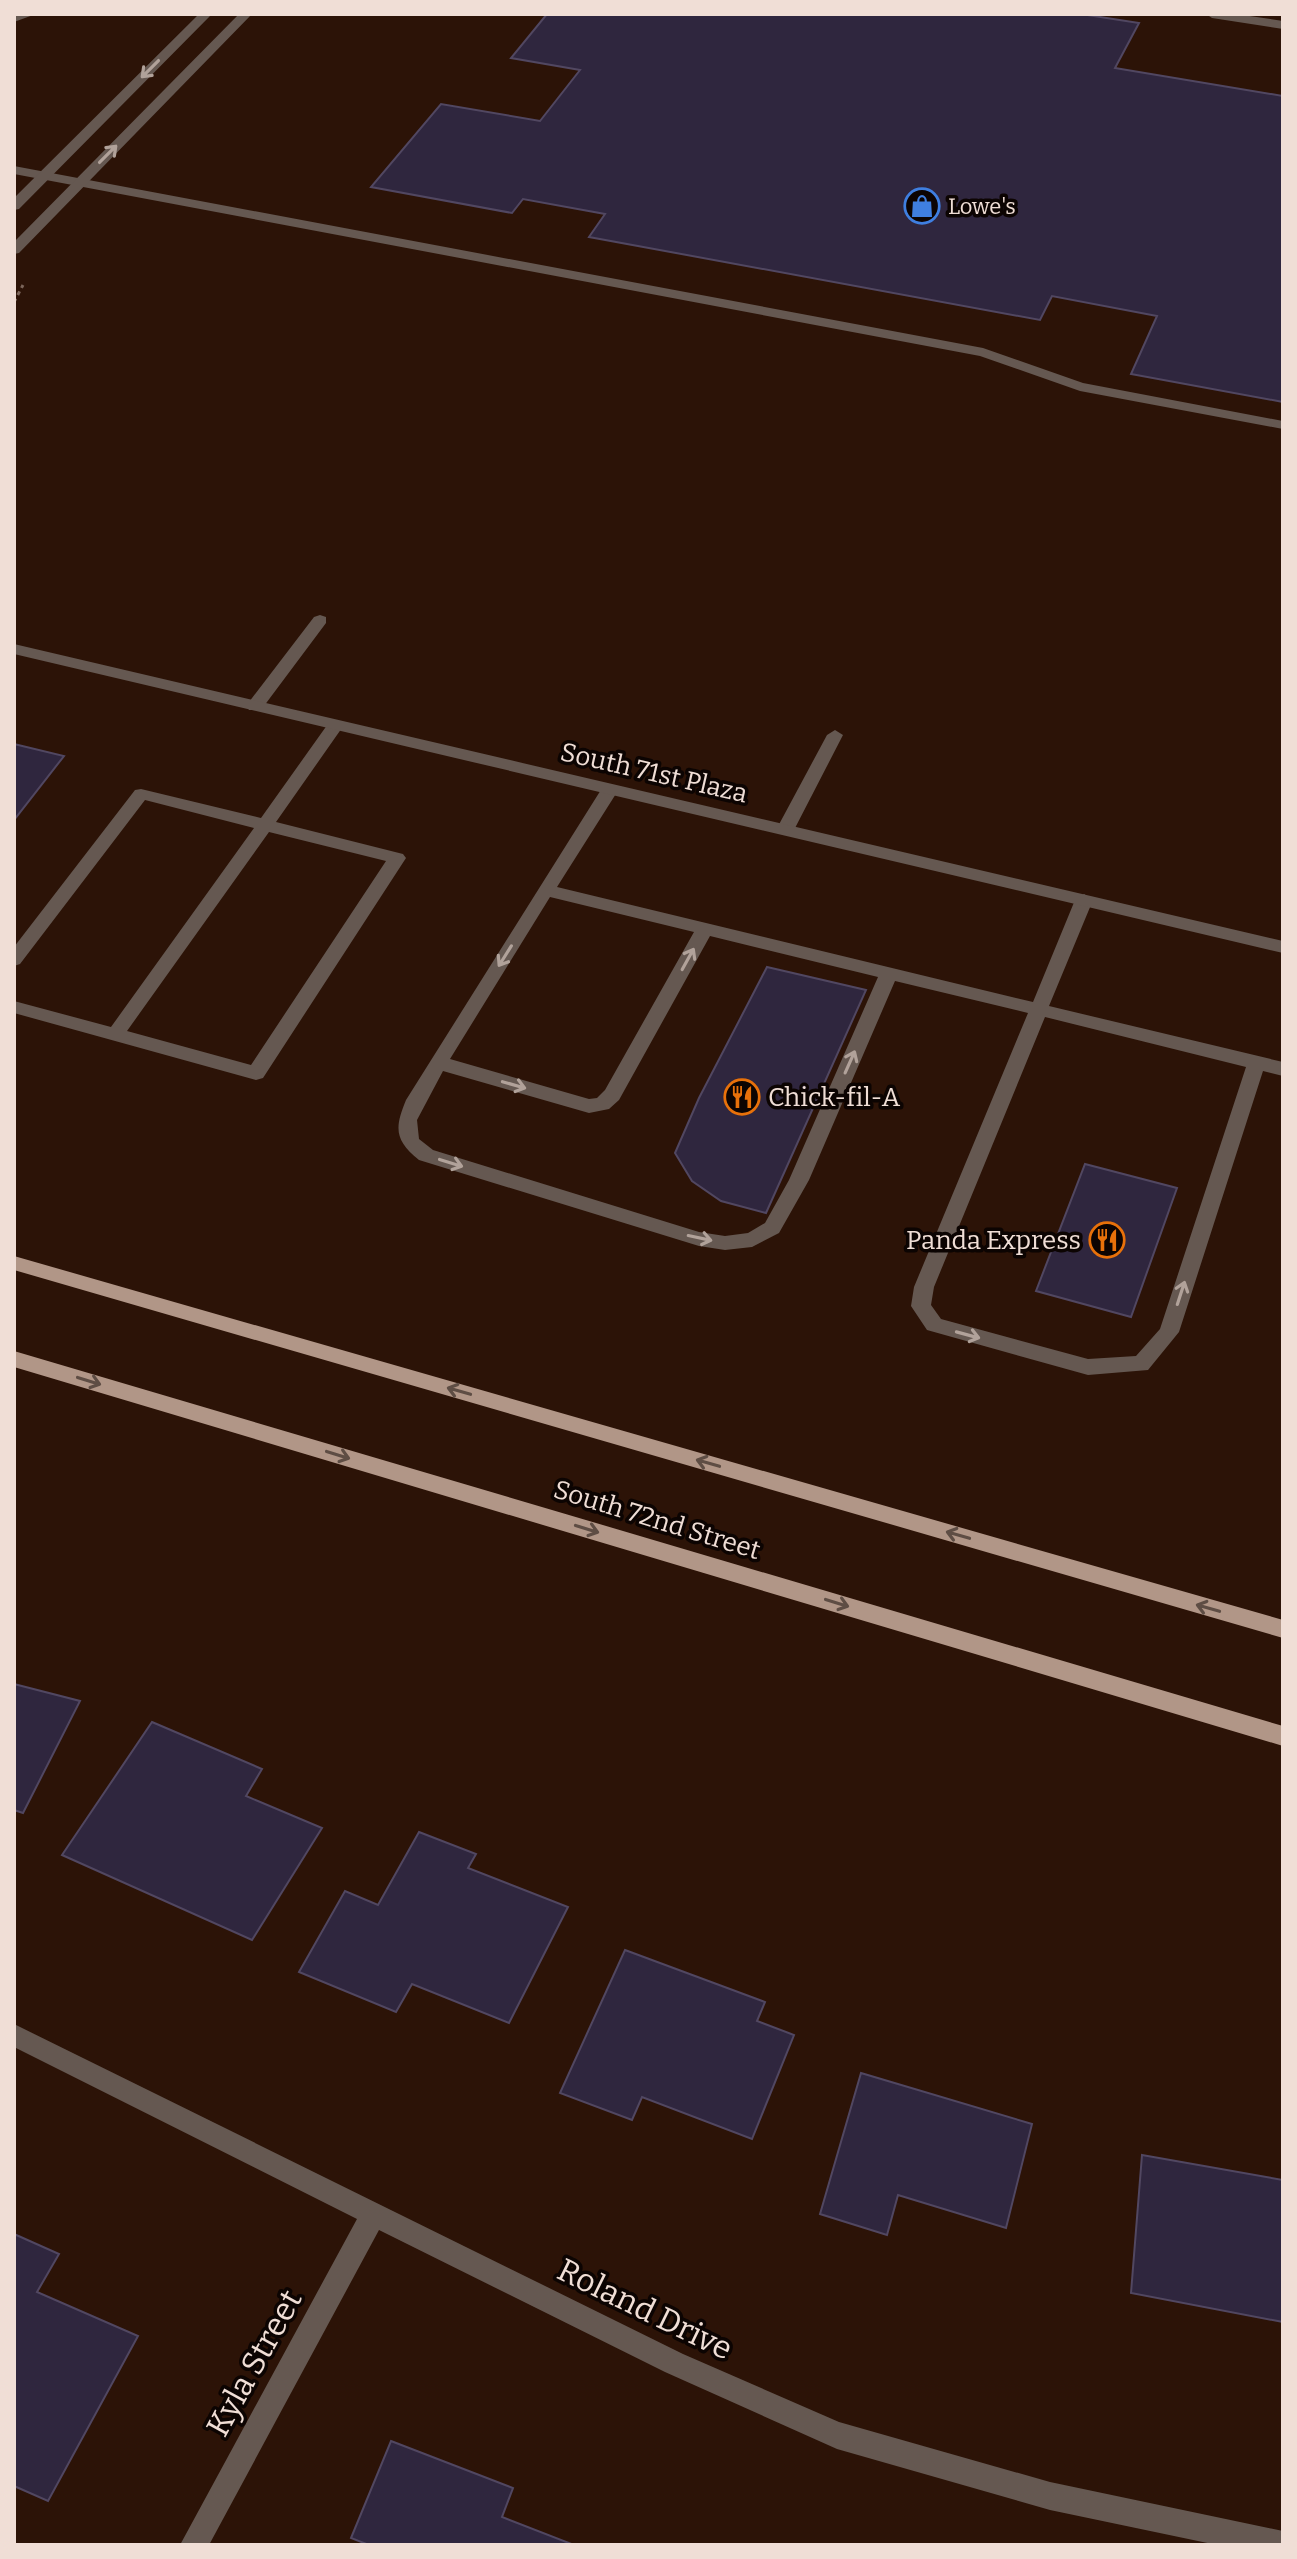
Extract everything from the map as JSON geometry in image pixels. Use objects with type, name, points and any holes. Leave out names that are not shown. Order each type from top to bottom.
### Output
[{"type":"main road","points":[[14,1263],[1283,1629]]},
{"type":"main road","name":"South 72nd Street","points":[[14,1359],[1283,1736]]},
{"type":"street","points":[[14,18],[30,14]]},
{"type":"street","points":[[14,206],[206,14]]},
{"type":"street","points":[[14,250],[246,14]]},
{"type":"street","points":[[1212,14],[1283,25]]},
{"type":"street","points":[[14,170],[983,352],[1080,387],[1283,425]]},
{"type":"street","points":[[255,706],[320,620]]},
{"type":"street","name":"South 71st Plaza","points":[[14,649],[1283,947]]},
{"type":"street","points":[[115,1035],[336,725]]},
{"type":"street","points":[[785,830],[835,735]]},
{"type":"street","points":[[610,789],[439,1063],[407,1120],[410,1142],[426,1155],[699,1239],[725,1243],[752,1240],[772,1228],[799,1180],[888,975]]},
{"type":"street","points":[[14,960],[141,794],[397,858],[256,1073],[14,1007]]},
{"type":"street","points":[[546,890],[1283,1069]]},
{"type":"street","points":[[1084,900],[924,1287],[921,1306],[934,1325],[1088,1367],[1141,1364],[1169,1332],[1256,1064]]},
{"type":"street","points":[[439,1063],[589,1106],[602,1104],[612,1095],[705,929]]},
{"type":"street","name":"Roland Drive","points":[[14,2035],[674,2363],[837,2435],[1050,2496],[1283,2545]]},
{"type":"street","name":"Kyla Street","points":[[194,2545],[374,2214]]},
{"type":"building","name":"Lowe's","points":[[547,14],[1081,14],[1139,23],[1115,68],[1283,96],[1283,402],[1131,374],[1157,316],[1052,296],[1040,320],[589,237],[605,214],[523,199],[512,213],[371,187],[441,104],[540,121],[580,70],[511,58]]},
{"type":"building","points":[[14,744],[64,756],[14,820]]},
{"type":"building","points":[[767,967],[866,990],[766,1213],[721,1201],[692,1181],[675,1153],[699,1098]]},
{"type":"building","name":"Panda Express","points":[[1085,1164],[1177,1188],[1131,1317],[1036,1291]]},
{"type":"building","points":[[14,1684],[80,1701],[23,1813],[14,1810]]},
{"type":"building","points":[[152,1722],[262,1769],[246,1796],[322,1828],[252,1940],[62,1855]]},
{"type":"building","points":[[419,1832],[476,1854],[468,1868],[568,1907],[509,2023],[412,1984],[396,2012],[299,1972],[345,1891],[378,1905]]},
{"type":"building","points":[[625,1950],[765,2002],[757,2021],[794,2035],[752,2139],[642,2097],[632,2120],[560,2093]]},
{"type":"building","points":[[861,2073],[1032,2124],[1006,2228],[898,2195],[887,2235],[820,2214]]},
{"type":"building","points":[[1142,2155],[1283,2180],[1283,2322],[1131,2293]]},
{"type":"building","points":[[14,2234],[59,2254],[37,2292],[138,2336],[48,2501],[14,2486]]},
{"type":"building","points":[[391,2441],[513,2488],[502,2517],[574,2545],[369,2545],[351,2538]]},
{"type":"place","name":"Lowe's","points":[[922,206]]},
{"type":"place","name":"Chick-fil-A","points":[[742,1097]]},
{"type":"place","name":"Panda Express","points":[[1107,1240]]}]
